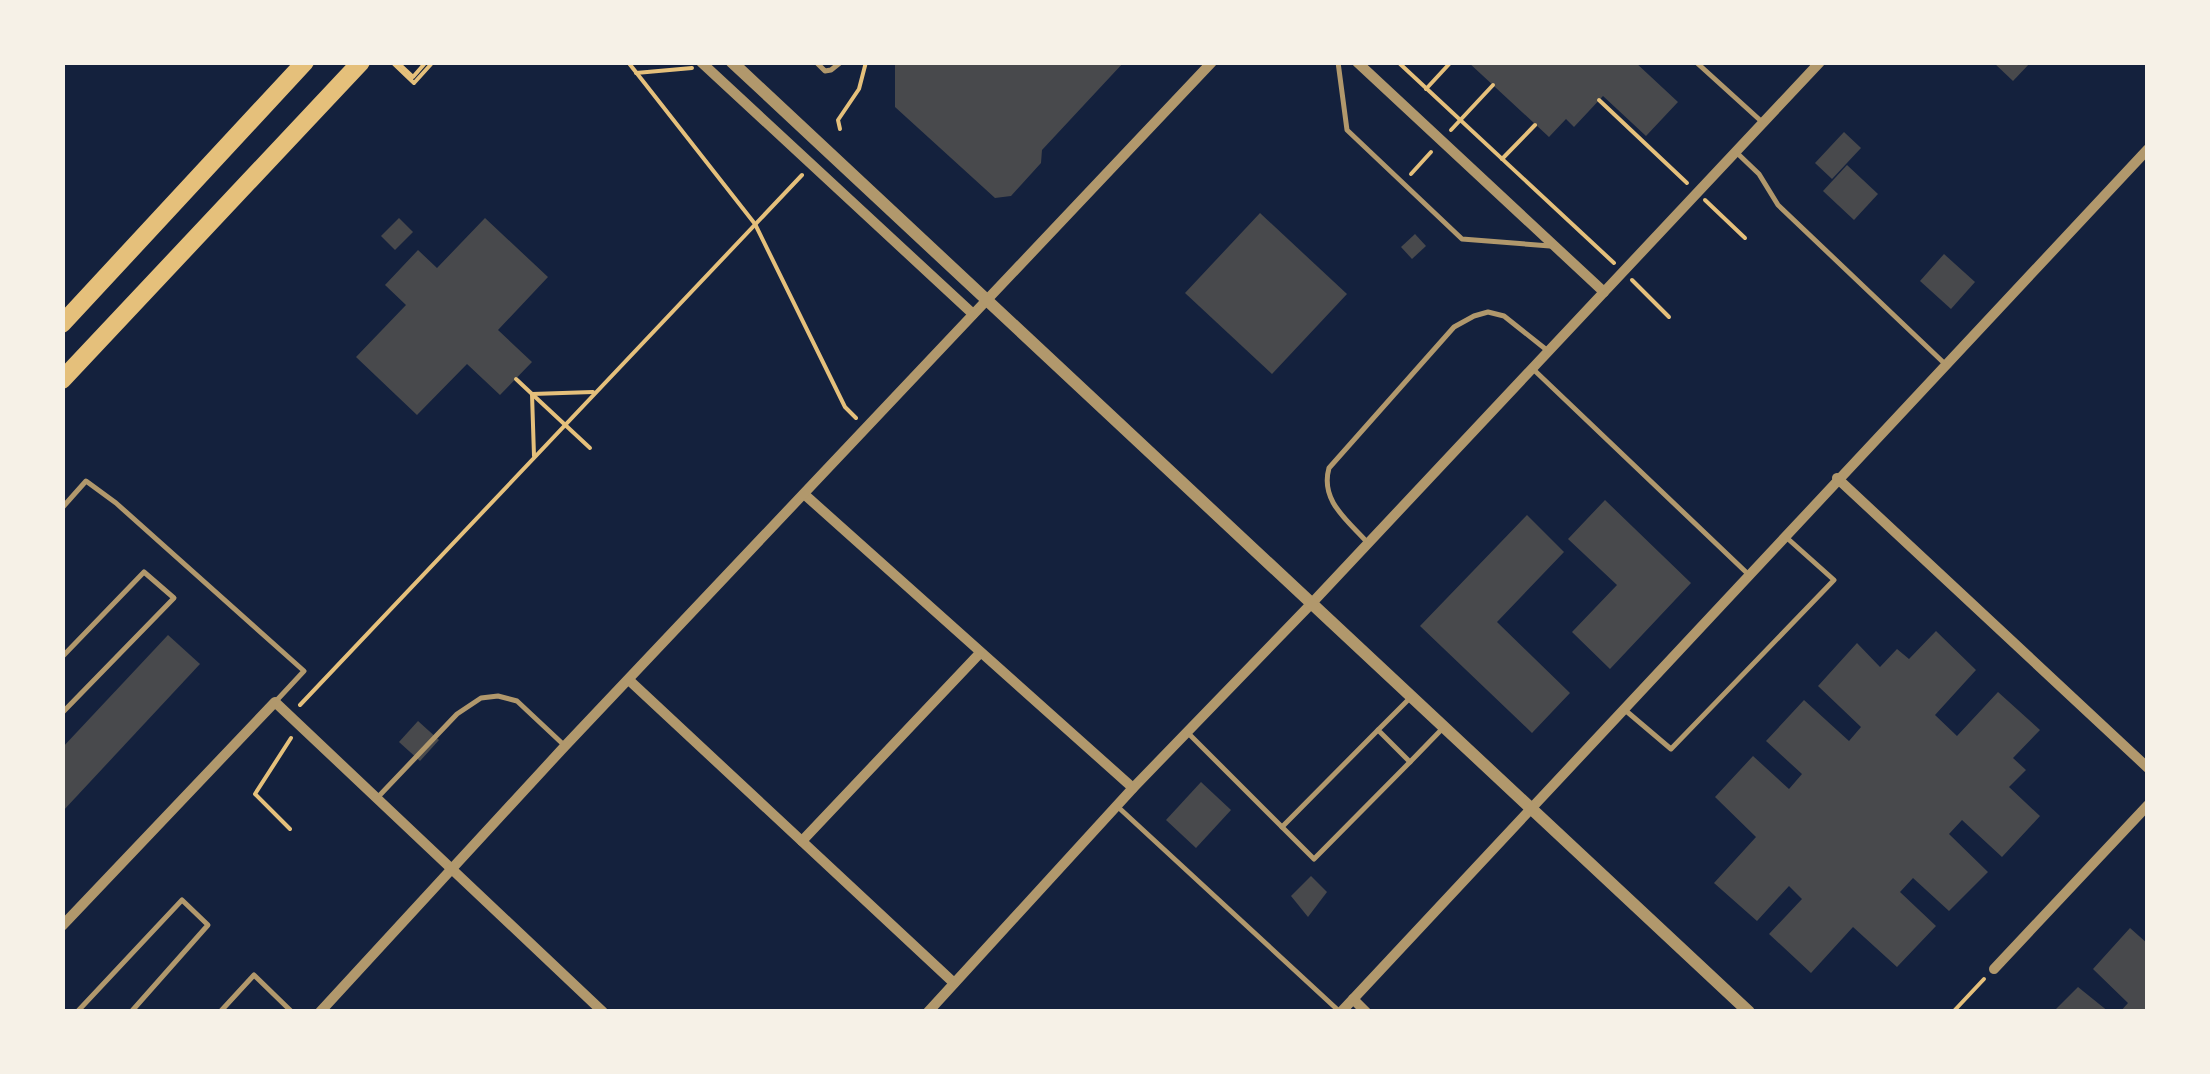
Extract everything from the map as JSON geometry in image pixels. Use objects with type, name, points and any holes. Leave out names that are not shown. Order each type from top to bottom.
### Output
[{"type":"main road","points":[[62,324],[305,62]]},
{"type":"main road","points":[[62,380],[361,62]]},
{"type":"street","points":[[732,62],[1749,1012]]},
{"type":"street","points":[[320,1012],[1212,62]]},
{"type":"street","points":[[1357,62],[1604,292]]},
{"type":"street","points":[[928,1012],[1117,805],[1820,62]]},
{"type":"street","points":[[698,65],[973,314]]},
{"type":"street","points":[[1341,1012],[2148,149]]},
{"type":"street","points":[[1838,478],[2148,768]]},
{"type":"street","points":[[804,494],[1133,788]]},
{"type":"street","points":[[802,841],[980,653]]},
{"type":"street","points":[[630,681],[954,982]]},
{"type":"street","points":[[62,926],[275,702],[603,1012]]},
{"type":"street","points":[[1994,969],[2148,804]]},
{"type":"street","points":[[1353,999],[1366,1012]]},
{"type":"lane","points":[[816,62],[825,71],[841,62]]},
{"type":"lane","points":[[1338,62],[1347,130],[1462,239],[1554,246]]},
{"type":"lane","points":[[1696,62],[1763,123]]},
{"type":"lane","points":[[1736,152],[1759,174],[1778,204],[1946,365]]},
{"type":"lane","points":[[1368,544],[1330,501],[1325,482],[1329,468],[1454,326],[1488,312],[1504,316],[1548,351]]},
{"type":"lane","points":[[1532,368],[1748,574]]},
{"type":"lane","points":[[62,508],[86,481],[116,503],[304,671],[275,702]]},
{"type":"lane","points":[[1622,708],[1672,749],[1834,580],[1784,534]]},
{"type":"lane","points":[[62,656],[144,572],[174,598],[62,713]]},
{"type":"lane","points":[[378,798],[457,714],[482,698],[498,696],[517,701],[566,746]]},
{"type":"lane","points":[[1282,827],[1412,696]]},
{"type":"lane","points":[[1187,732],[1314,859],[1445,726]]},
{"type":"lane","points":[[1378,730],[1410,762]]},
{"type":"lane","points":[[1117,805],[1341,1012]]},
{"type":"lane","points":[[77,1012],[182,900],[208,925],[131,1012]]},
{"type":"lane","points":[[220,1012],[254,975],[292,1012]]},
{"type":"path","points":[[395,62],[414,83],[430,62]]},
{"type":"path","points":[[628,62],[755,224],[844,407],[866,428]]},
{"type":"path","points":[[840,128],[838,120],[859,90],[866,62]]},
{"type":"path","points":[[1398,62],[1669,317]]},
{"type":"path","points":[[1426,89],[1451,62]]},
{"type":"path","points":[[636,72],[698,65]]},
{"type":"path","points":[[1599,100],[1745,238]]},
{"type":"path","points":[[1502,159],[1535,125]]},
{"type":"path","points":[[290,829],[255,794],[294,720],[534,456],[805,171]]},
{"type":"path","points":[[516,378],[590,448]]},
{"type":"path","points":[[532,394],[594,392]]},
{"type":"path","points":[[532,394],[534,456]]},
{"type":"path","points":[[1953,1012],[1994,969]]},
{"type":"building","points":[[895,62],[1124,62],[1042,150],[1041,163],[1011,196],[995,198],[895,107]]},
{"type":"building","points":[[1468,62],[1635,62],[1678,102],[1646,136],[1603,96],[1574,127],[1566,119],[1549,137]]},
{"type":"building","points":[[1993,62],[2031,62],[2013,81]]},
{"type":"building","points":[[1844,132],[1861,148],[1832,179],[1815,163]]},
{"type":"building","points":[[1847,165],[1878,194],[1854,220],[1823,191]]},
{"type":"building","points":[[1260,213],[1347,294],[1272,374],[1185,293]]},
{"type":"building","points":[[399,218],[413,232],[395,250],[381,236]]},
{"type":"building","points":[[485,218],[548,277],[498,330],[532,362],[500,395],[467,364],[417,415],[356,357],[406,305],[385,285],[418,250],[437,268]]},
{"type":"building","points":[[1415,234],[1426,246],[1412,259],[1401,247]]},
{"type":"building","points":[[1944,254],[1975,282],[1951,309],[1920,281]]},
{"type":"building","points":[[1605,500],[1691,583],[1610,669],[1572,632],[1617,585],[1568,539]]},
{"type":"building","points":[[1527,515],[1564,552],[1497,622],[1570,693],[1532,733],[1420,626]]},
{"type":"building","points":[[1936,631],[1976,670],[1935,715],[1957,736],[1998,692],[2040,730],[2013,758],[2026,770],[2009,787],[2040,816],[2002,857],[1962,820],[1949,834],[1988,872],[1949,911],[1913,878],[1900,892],[1936,926],[1897,967],[1853,927],[1811,973],[1769,934],[1802,899],[1789,886],[1757,921],[1714,883],[1756,837],[1715,797],[1753,756],[1789,789],[1802,774],[1766,741],[1804,700],[1849,741],[1861,727],[1818,686],[1857,643],[1880,667],[1897,649],[1909,659]]},
{"type":"building","points":[[168,635],[200,664],[62,812],[62,748]]},
{"type":"building","points":[[418,721],[439,740],[420,761],[399,742]]},
{"type":"building","points":[[1201,782],[1231,810],[1196,848],[1166,820]]},
{"type":"building","points":[[1311,876],[1327,892],[1308,917],[1291,896]]},
{"type":"building","points":[[2130,928],[2148,944],[2148,1012],[2120,1012],[2128,1003],[2093,969]]},
{"type":"building","points":[[2078,987],[2109,1012],[2053,1012]]}]
